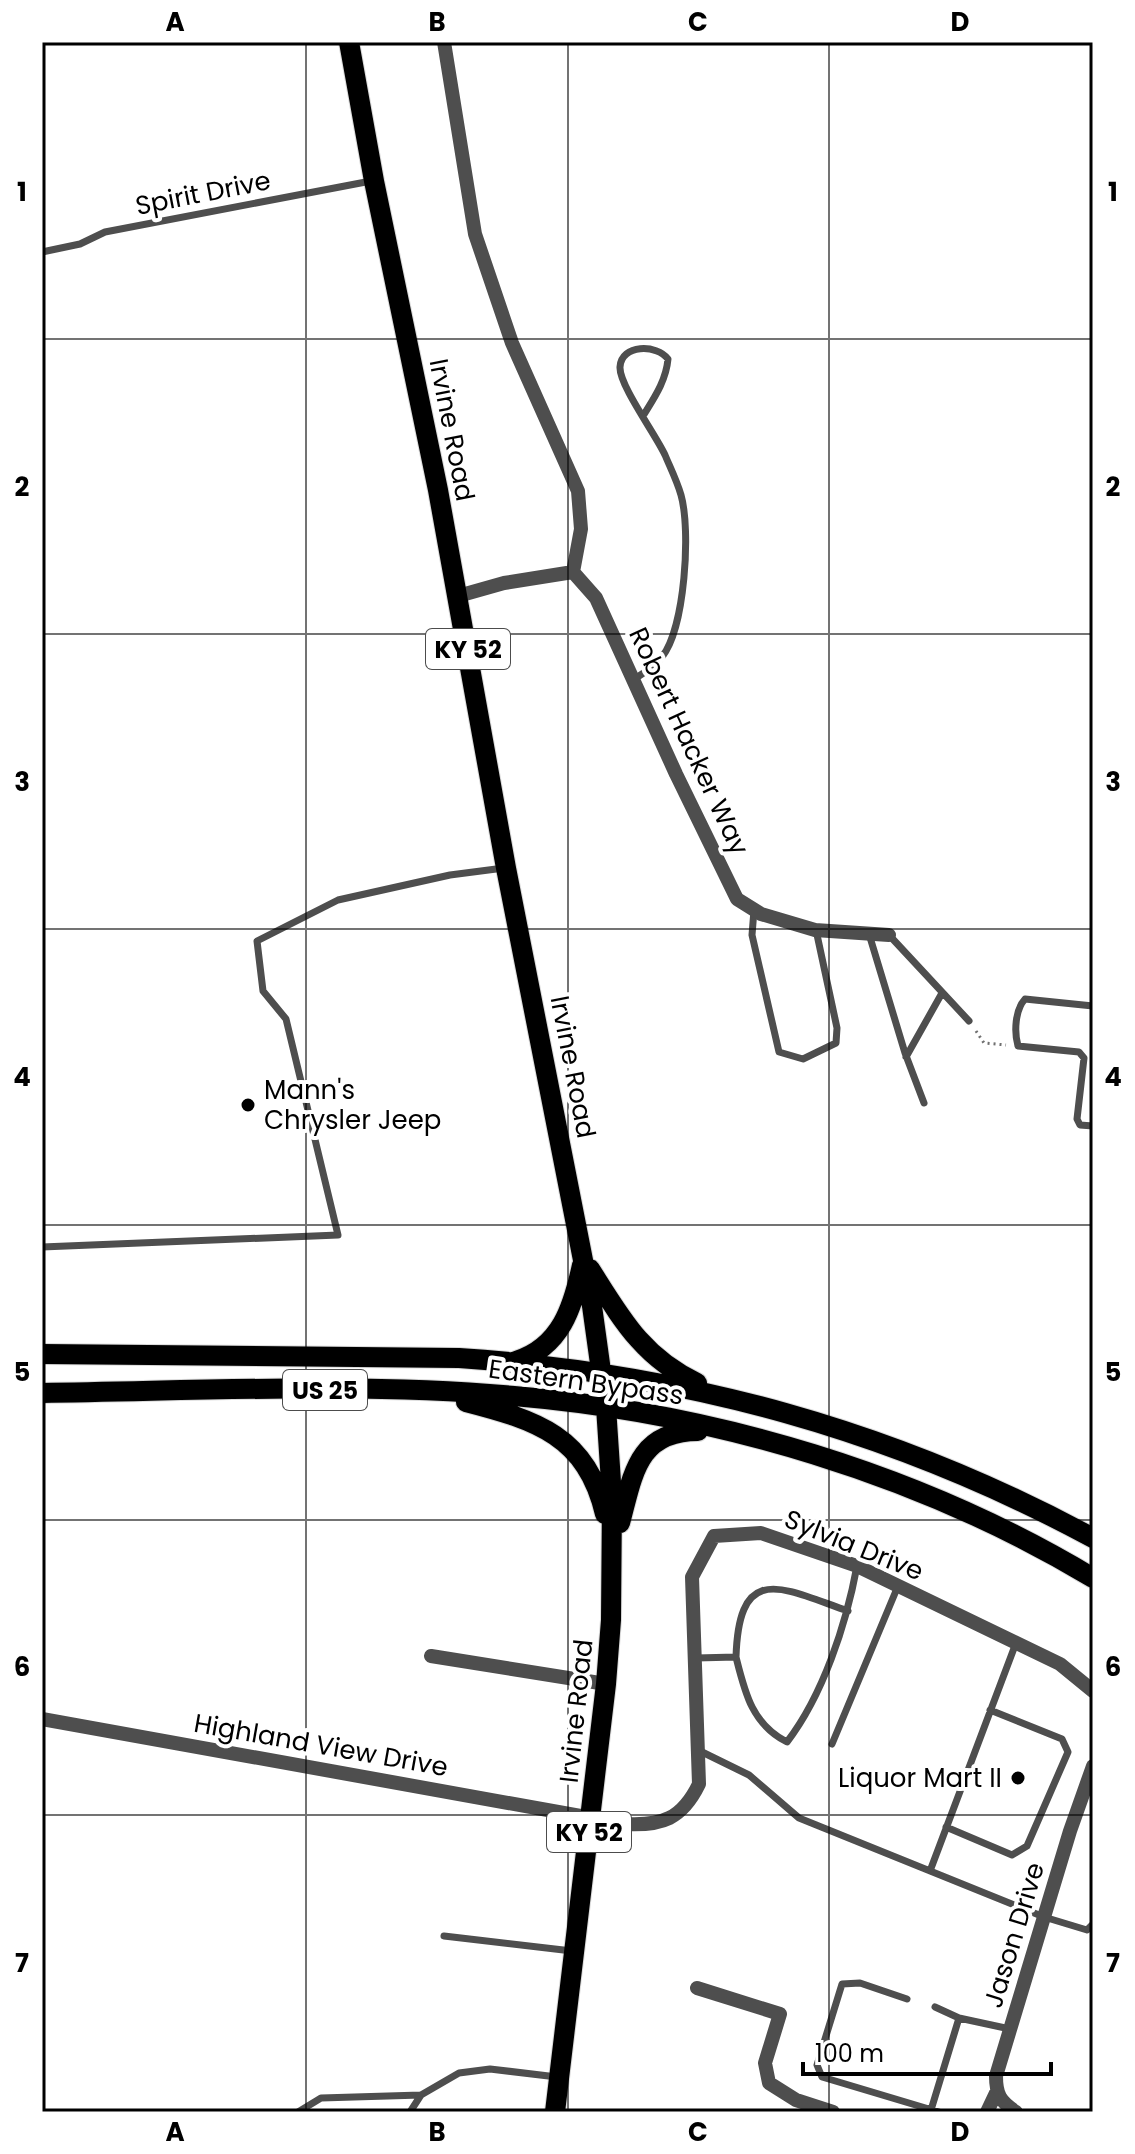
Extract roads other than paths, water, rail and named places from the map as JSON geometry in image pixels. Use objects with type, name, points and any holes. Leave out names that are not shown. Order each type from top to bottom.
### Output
[{"type":"main road","name":"Irvine Road","points":[[349,42],[583,1257],[606,1407],[613,1550],[606,1684],[555,2112]]},
{"type":"main road","points":[[515,1362],[531,1357],[548,1346],[559,1332],[579,1280],[583,1257]]},
{"type":"main road","points":[[583,1257],[628,1330],[646,1350],[667,1367],[722,1396]]},
{"type":"main road","name":"Eastern Bypass","points":[[42,1354],[396,1356],[515,1362],[602,1372],[794,1414],[901,1450],[991,1486],[1093,1538]]},
{"type":"main road","points":[[419,1390],[520,1417],[559,1436],[574,1450],[596,1483],[613,1550]]},
{"type":"main road","name":"Eastern Bypass","points":[[42,1393],[419,1390],[511,1395],[606,1407],[727,1431],[825,1459],[901,1486],[1008,1533],[1093,1578]]},
{"type":"main road","points":[[613,1550],[635,1468],[643,1454],[669,1435],[688,1431],[727,1431]]},
{"type":"street","points":[[444,42],[475,234],[512,343],[578,491],[581,529],[573,572],[504,583],[458,596]]},
{"type":"street","name":"Robert Hacker Way","points":[[573,572],[596,598],[737,899],[761,914],[815,930],[889,935]]},
{"type":"street","name":"Sylvia Drive","points":[[591,1818],[649,1825],[670,1819],[690,1802],[699,1784],[692,1577],[714,1536],[761,1533],[857,1566],[1060,1664],[1093,1691]]},
{"type":"street","points":[[431,1656],[606,1684]]},
{"type":"street","name":"Highland View Drive","points":[[42,1719],[591,1818]]},
{"type":"street","name":"Jason Drive","points":[[987,2112],[996,2093],[996,2076],[1093,1766]]},
{"type":"street","points":[[697,1988],[780,2014],[765,2063],[769,2083],[796,2100],[833,2112]]},
{"type":"street","points":[[996,2093],[1002,2103],[1016,2112]]},
{"type":"lane","name":"Spirit Drive","points":[[42,252],[80,244],[105,232],[374,181]]},
{"type":"lane","points":[[633,680],[663,656],[675,629],[687,542],[681,495],[664,453],[643,416],[619,369],[628,353],[643,347],[657,350],[668,359],[660,389],[643,416]]},
{"type":"lane","points":[[42,1247],[338,1235],[286,1019],[263,991],[257,941],[338,900],[450,875],[506,868]]},
{"type":"lane","points":[[754,910],[752,935],[779,1052],[803,1059],[836,1043],[837,1028],[815,930]]},
{"type":"lane","points":[[869,934],[906,1057],[924,1103]]},
{"type":"lane","points":[[889,935],[969,1021]]},
{"type":"lane","points":[[906,1057],[942,993]]},
{"type":"lane","points":[[1093,1006],[1025,999],[1019,1006],[1016,1038],[1018,1046],[1079,1052],[1084,1058],[1077,1119],[1080,1125],[1093,1126]]},
{"type":"lane","points":[[848,1611],[780,1588],[763,1591],[748,1600],[740,1616],[736,1657],[746,1694],[759,1721],[787,1742],[807,1715],[848,1611],[857,1566]]},
{"type":"lane","points":[[832,1744],[898,1586]]},
{"type":"lane","points":[[930,1871],[1016,1643]]},
{"type":"lane","points":[[696,1658],[736,1657]]},
{"type":"lane","points":[[946,1827],[1012,1855],[1027,1846],[1068,1752],[1062,1739],[990,1710]]},
{"type":"lane","points":[[700,1751],[749,1775],[799,1818],[1044,1917],[1087,1930],[1093,1924]]},
{"type":"lane","points":[[444,1936],[574,1952]]},
{"type":"lane","points":[[907,1999],[860,1983],[842,1984],[817,2065],[822,2077],[935,2111],[959,2018]]},
{"type":"lane","points":[[935,2007],[959,2018],[1010,2029]]},
{"type":"lane","points":[[410,2112],[421,2095],[459,2073],[490,2069],[559,2077]]},
{"type":"lane","points":[[298,2112],[321,2098],[421,2095]]},
{"type":"place","name":"Mann's Chrysler Jeep","points":[[248,1105]]},
{"type":"place","name":"Liquor Mart II","points":[[1018,1778]]}]
